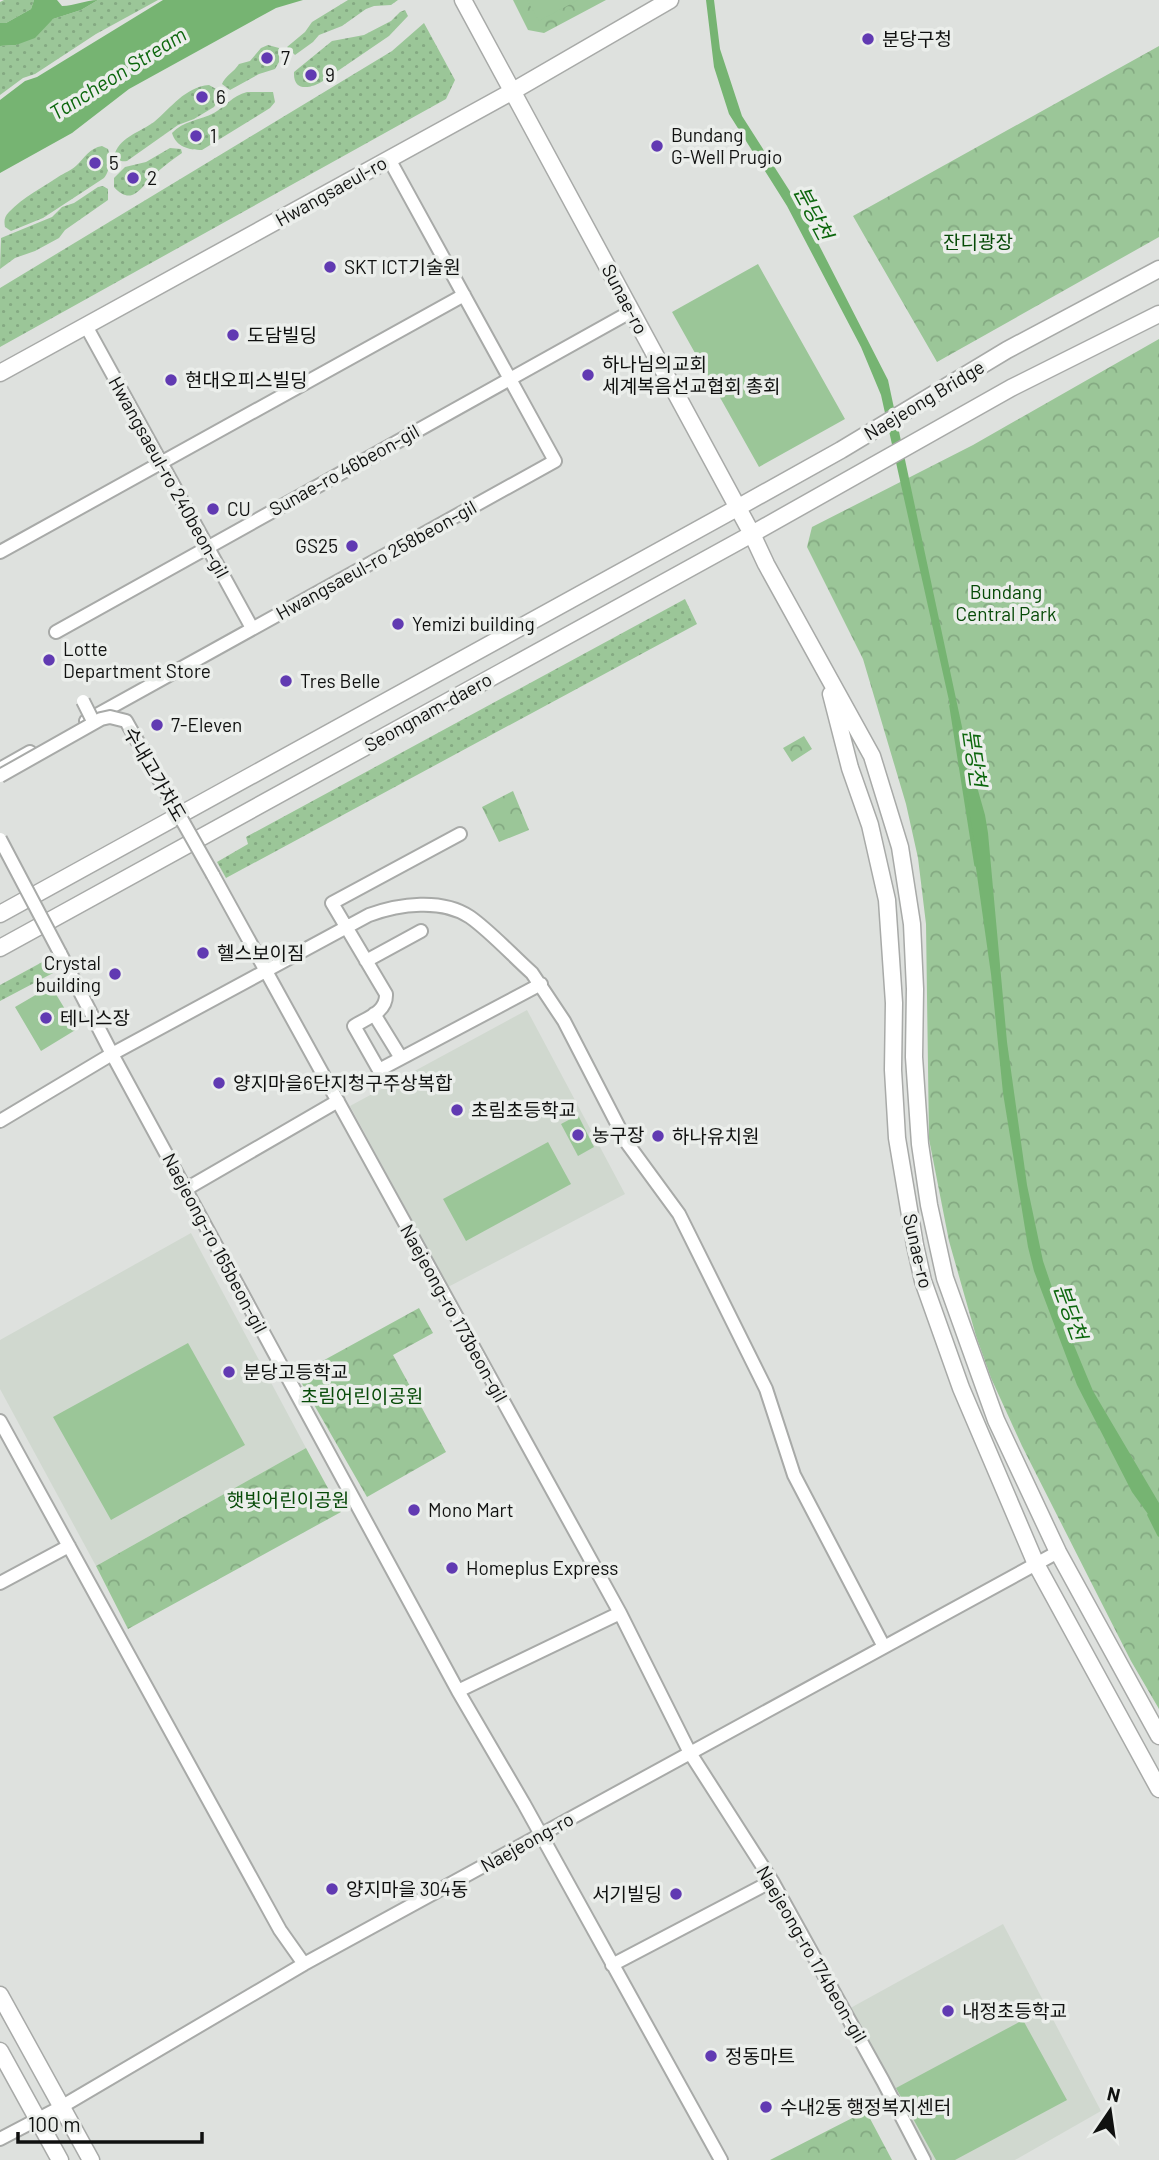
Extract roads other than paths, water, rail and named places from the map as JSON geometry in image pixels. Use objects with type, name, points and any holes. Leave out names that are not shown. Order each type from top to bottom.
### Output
[{"type":"main road","name":"Sunae-ro","points":[[463,1],[872,756],[900,847],[912,924],[915,1069],[920,1144],[929,1205],[945,1278],[996,1420],[1058,1552],[1159,1736]]},
{"type":"main road","name":"Hwangsaeul-ro","points":[[0,373],[513,92],[666,3]]},
{"type":"main road","name":"Naejeong Bridge","points":[[841,450],[1007,350],[1159,269]]},
{"type":"main road","name":"Seongnam-daero","points":[[0,947],[752,534],[1011,388],[1159,314]]},
{"type":"main road","name":"Seongnam-daero","points":[[0,914],[841,450]]},
{"type":"main road","name":"Sunae-ro","points":[[825,671],[850,768],[870,825],[887,900],[894,1003],[893,1070],[897,1138],[923,1281],[961,1388],[1036,1564],[1159,1789]]},
{"type":"main road","points":[[0,1995],[91,2160]]},
{"type":"main road","points":[[0,2051],[60,2160]]},
{"type":"street","name":"Hwangsaeul-ro 258beon-gil","points":[[0,769],[555,461],[389,159]]},
{"type":"street","points":[[0,552],[464,295]]},
{"type":"street","name":"Sunae-ro 46beon-gil","points":[[56,632],[632,311]]},
{"type":"street","name":"Hwangsaeul-ro 240beon-gil","points":[[86,326],[252,628]]},
{"type":"street","points":[[83,701],[94,723]]},
{"type":"street","name":"수내고가차도","points":[[0,776],[94,723],[110,717],[126,721],[213,875]]},
{"type":"street","points":[[460,834],[332,903],[386,994],[383,1009],[347,1029],[379,1070],[541,984]]},
{"type":"street","name":"Naejeong-ro 165beon-gil","points":[[0,839],[112,1054],[458,1691],[721,2160]]},
{"type":"street","name":"Naejeong-ro 173beon-gil","points":[[213,875],[620,1614],[690,1754]]},
{"type":"street","points":[[0,1121],[112,1054],[369,915],[404,904],[433,906],[470,917],[533,973],[541,984],[564,1021],[627,1143],[679,1214],[766,1389],[794,1475],[883,1645]]},
{"type":"street","points":[[366,961],[421,931]]},
{"type":"street","points":[[374,1014],[401,1058]]},
{"type":"street","points":[[186,1189],[338,1101]]},
{"type":"street","points":[[0,1421],[279,1930],[304,1964]]},
{"type":"street","points":[[0,1583],[69,1546]]},
{"type":"street","name":"Naejeong-ro","points":[[0,2139],[61,2107],[304,1964],[690,1754],[883,1645],[1058,1552]]},
{"type":"street","points":[[458,1691],[620,1614]]},
{"type":"street","name":"Naejeong-ro 174beon-gil","points":[[690,1754],[772,1881],[924,2160]]},
{"type":"street","points":[[612,1965],[772,1881]]},
{"type":"water","points":[[34,0],[57,0],[62,6],[98,0],[81,10],[53,19],[35,38],[16,45],[0,46],[0,23],[6,23],[31,9]]},
{"type":"water","name":"Tancheon Stream","points":[[163,0],[303,0],[276,8],[129,89],[72,133],[0,173],[0,100],[25,81],[37,77]]},
{"type":"water","points":[[706,0],[714,0],[720,49],[742,116],[798,204],[888,380],[968,755],[985,815],[1007,1042],[1027,1185],[1043,1261],[1061,1314],[1093,1391],[1159,1503],[1159,1535],[1153,1521],[1132,1492],[1077,1385],[1034,1271],[1028,1247],[1003,1093],[991,974],[958,741],[881,395],[861,347],[787,206],[729,114],[714,67]]},
{"type":"waterway","name":"분당천","points":[[951,706],[976,865]]},
{"type":"waterway","name":"분당천","points":[[1149,1515],[1159,1535]]},
{"type":"place","name":"분당구청","points":[[868,39]]},
{"type":"place","name":"7","points":[[267,58]]},
{"type":"place","name":"9","points":[[311,75]]},
{"type":"place","name":"6","points":[[202,97]]},
{"type":"place","name":"1","points":[[196,136]]},
{"type":"place","name":"Bundang G-Well Prugio","points":[[657,146]]},
{"type":"place","name":"5","points":[[95,163]]},
{"type":"place","name":"2","points":[[133,178]]},
{"type":"place","name":"SKT ICT기술원","points":[[330,267]]},
{"type":"place","name":"도담빌딩","points":[[233,335]]},
{"type":"place","name":"하나님의교회 세계복음선교협회 총회","points":[[588,375]]},
{"type":"place","name":"현대오피스빌딩","points":[[171,380]]},
{"type":"place","name":"CU","points":[[213,509]]},
{"type":"place","name":"GS25","points":[[352,546]]},
{"type":"place","name":"Yemizi building","points":[[398,624]]},
{"type":"place","name":"Lotte Department Store","points":[[49,660]]},
{"type":"place","name":"Tres Belle","points":[[286,681]]},
{"type":"place","name":"7-Eleven","points":[[157,725]]},
{"type":"place","name":"헬스보이짐","points":[[203,953]]},
{"type":"place","name":"Crystal building","points":[[115,974]]},
{"type":"place","name":"테니스장","points":[[46,1018]]},
{"type":"place","name":"양지마을6단지청구주상복합","points":[[219,1083]]},
{"type":"place","name":"초림초등학교","points":[[457,1110]]},
{"type":"place","name":"농구장","points":[[578,1135]]},
{"type":"place","name":"하나유치원","points":[[658,1136]]},
{"type":"place","name":"분당고등학교","points":[[229,1372]]},
{"type":"place","name":"Mono Mart","points":[[414,1510]]},
{"type":"place","name":"Homeplus Express","points":[[452,1568]]},
{"type":"place","name":"양지마을 304동","points":[[332,1889]]},
{"type":"place","name":"서기빌딩","points":[[676,1894]]},
{"type":"place","name":"내정초등학교","points":[[948,2011]]},
{"type":"place","name":"정동마트","points":[[711,2056]]},
{"type":"place","name":"수내2동 행정복지센터","points":[[766,2107]]},
{"type":"park label","name":"잔디광장","points":[[978,242]]},
{"type":"park label","name":"Bundang Central Park","points":[[1006,603]]},
{"type":"park label","name":"초림어린이공원","points":[[362,1396]]},
{"type":"park label","name":"햇빛어린이공원","points":[[288,1500]]}]
